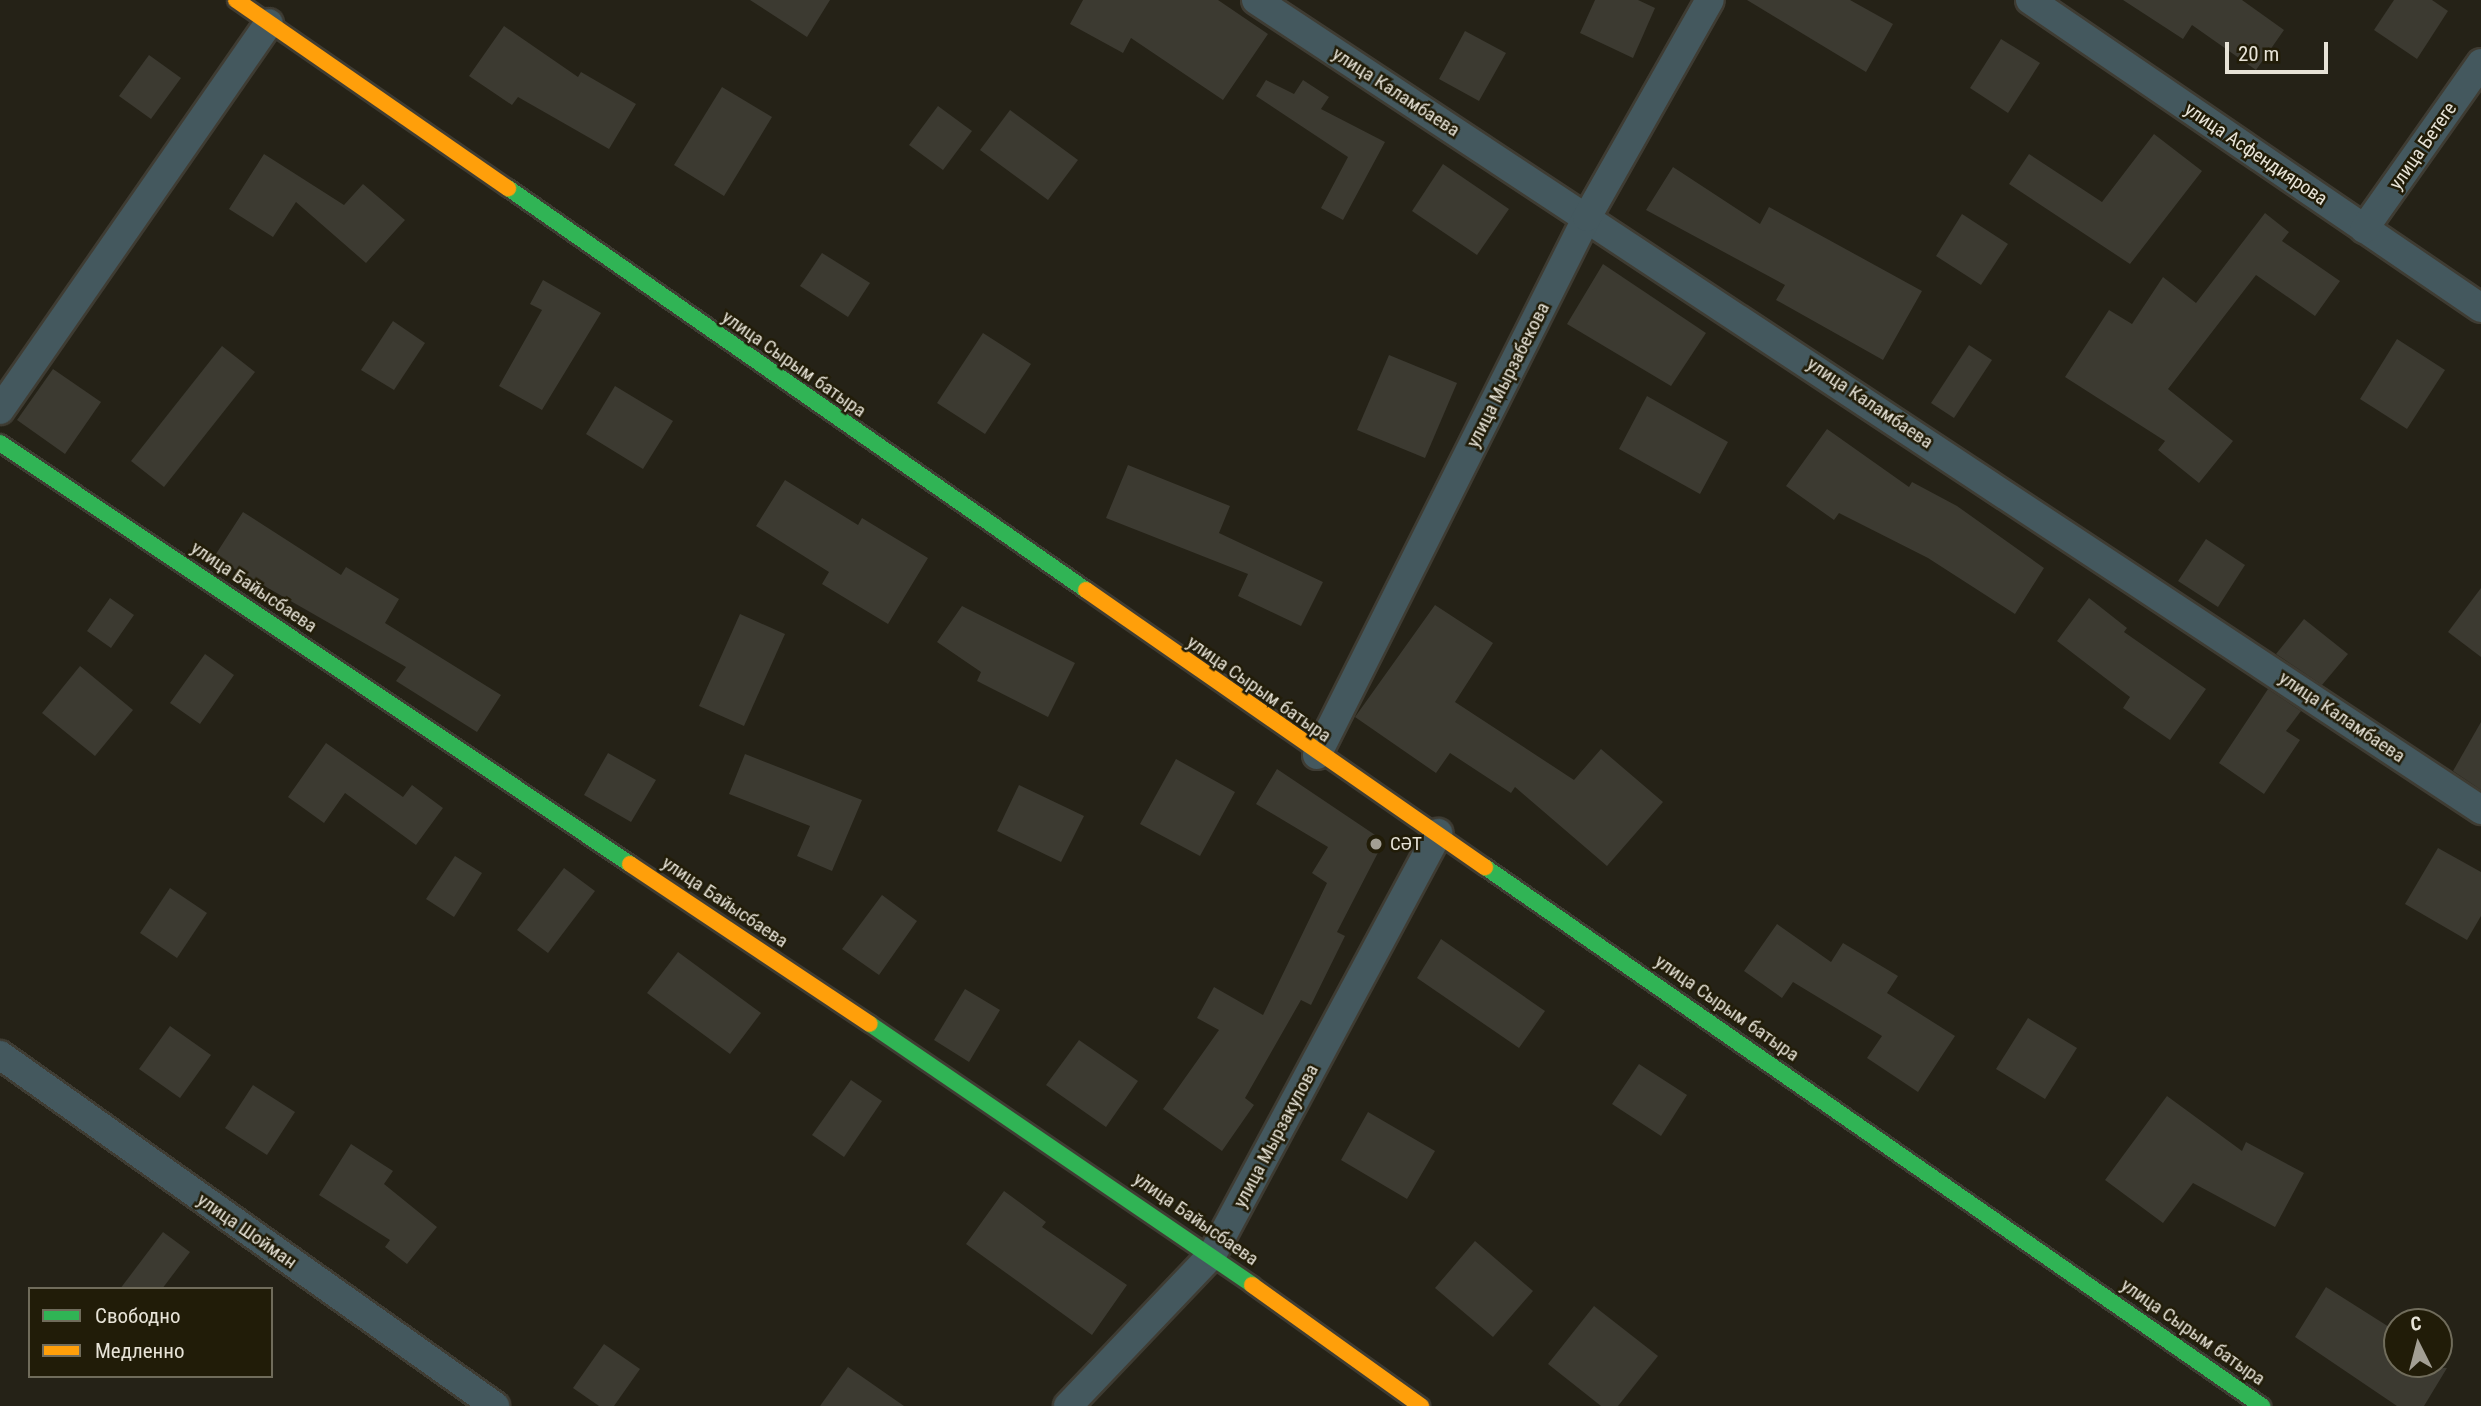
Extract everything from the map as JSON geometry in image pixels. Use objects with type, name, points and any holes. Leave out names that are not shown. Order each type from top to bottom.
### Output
[{"type":"street","name":"улица Сырым батыра","points":[[236,0],[1317,755],[1438,833],[2263,1406]]},
{"type":"street","name":"улица Каламбаева","points":[[1256,0],[2481,810]]},
{"type":"street","name":"улица Мырзабекова","points":[[1317,755],[1587,217],[1710,0]]},
{"type":"street","name":"улица Асфендиярова","points":[[2030,0],[2481,309]]},
{"type":"street","points":[[0,410],[269,23]]},
{"type":"street","name":"улица Бетеге","points":[[2364,229],[2481,63]]},
{"type":"street","name":"улица Байысбаева","points":[[0,443],[1212,1255],[1421,1406]]},
{"type":"street","name":"улица Мырзакулова","points":[[1068,1406],[1212,1255],[1438,833]]},
{"type":"street","name":"улица Шойман","points":[[0,1055],[495,1406]]},
{"type":"building","points":[[750,0],[830,0],[807,37]]},
{"type":"building","points":[[1083,0],[1218,0],[1268,34],[1223,100],[1131,38],[1123,53],[1070,24]]},
{"type":"building","points":[[1595,0],[1638,0],[1655,8],[1633,58],[1580,33]]},
{"type":"building","points":[[1747,0],[1850,0],[1893,24],[1866,72]]},
{"type":"building","points":[[2123,0],[2242,0],[2284,30],[2256,70],[2192,25],[2183,39]]},
{"type":"building","points":[[2394,0],[2432,0],[2448,11],[2417,59],[2374,30]]},
{"type":"building","points":[[504,26],[578,77],[581,72],[636,104],[609,149],[518,97],[512,105],[469,76]]},
{"type":"building","points":[[1465,31],[1506,53],[1479,101],[1439,79]]},
{"type":"building","points":[[2001,39],[2040,63],[2008,113],[1970,88]]},
{"type":"building","points":[[149,55],[181,78],[151,119],[119,96]]},
{"type":"building","points":[[1266,80],[1294,94],[1303,80],[1329,97],[1321,109],[1385,142],[1343,220],[1321,208],[1348,157],[1256,96]]},
{"type":"building","points":[[722,87],[772,117],[724,196],[674,165]]},
{"type":"building","points":[[938,106],[972,131],[943,170],[909,145]]},
{"type":"building","points":[[1010,110],[1078,160],[1048,200],[980,150]]},
{"type":"building","points":[[2154,134],[2202,171],[2130,264],[2009,184],[2029,154],[2102,202]]},
{"type":"building","points":[[264,154],[344,205],[363,184],[405,220],[366,263],[296,202],[273,237],[229,209]]},
{"type":"building","points":[[1443,164],[1509,209],[1477,255],[1412,211]]},
{"type":"building","points":[[1673,167],[1760,224],[1769,207],[1922,291],[1883,360],[1776,300],[1785,285],[1646,210]]},
{"type":"building","points":[[2265,213],[2289,232],[2282,241],[2340,281],[2315,316],[2256,275],[2168,389],[2233,441],[2199,483],[2158,450],[2165,441],[2065,377],[2109,310],[2132,324],[2163,277],[2196,303]]},
{"type":"building","points":[[1962,214],[2008,244],[1981,285],[1936,256]]},
{"type":"building","points":[[822,253],[870,283],[848,317],[800,286]]},
{"type":"building","points":[[1603,264],[1706,333],[1671,386],[1567,324]]},
{"type":"building","points":[[543,280],[601,313],[542,410],[499,386],[542,310],[530,304]]},
{"type":"building","points":[[393,321],[425,343],[394,390],[361,370]]},
{"type":"building","points":[[983,333],[1031,364],[985,434],[937,403]]},
{"type":"building","points":[[2397,339],[2445,370],[2407,429],[2360,399]]},
{"type":"building","points":[[1969,345],[1992,360],[1954,418],[1931,403]]},
{"type":"building","points":[[222,346],[255,372],[164,487],[131,461]]},
{"type":"building","points":[[1389,355],[1457,383],[1425,458],[1357,430]]},
{"type":"building","points":[[53,369],[101,402],[65,454],[17,420]]},
{"type":"building","points":[[615,386],[673,421],[643,469],[586,434]]},
{"type":"building","points":[[1647,396],[1728,442],[1700,494],[1619,449]]},
{"type":"building","points":[[1827,429],[1909,487],[1912,482],[1957,506],[2044,568],[2015,614],[1928,558],[1839,513],[1834,520],[1786,486]]},
{"type":"building","points":[[1128,465],[1230,506],[1219,533],[1323,582],[1301,626],[1238,596],[1248,574],[1106,518]]},
{"type":"building","points":[[785,480],[858,525],[862,518],[928,558],[888,624],[822,584],[829,572],[756,526]]},
{"type":"building","points":[[243,512],[341,575],[346,567],[399,599],[385,623],[501,695],[477,732],[396,681],[406,667],[214,557]]},
{"type":"building","points":[[2206,539],[2245,565],[2218,607],[2178,581]]},
{"type":"building","points":[[2481,588],[2481,657],[2448,632]]},
{"type":"building","points":[[110,598],[134,615],[111,648],[87,631]]},
{"type":"building","points":[[2089,598],[2127,628],[2124,632],[2206,689],[2170,740],[2123,708],[2130,697],[2057,641]]},
{"type":"building","points":[[1435,605],[1493,643],[1455,702],[1574,780],[1601,749],[1663,802],[1607,866],[1515,787],[1511,793],[1450,753],[1436,773],[1355,717]]},
{"type":"building","points":[[962,606],[1075,663],[1048,717],[977,681],[981,672],[937,642]]},
{"type":"building","points":[[740,614],[785,634],[744,726],[699,706]]},
{"type":"building","points":[[2304,619],[2348,654],[2322,685],[2276,654]]},
{"type":"building","points":[[205,654],[234,675],[200,724],[170,703]]},
{"type":"building","points":[[80,666],[133,710],[95,756],[42,713]]},
{"type":"building","points":[[2268,689],[2301,711],[2286,731],[2300,740],[2264,794],[2219,763]]},
{"type":"building","points":[[2481,722],[2481,790],[2453,771]]},
{"type":"building","points":[[326,743],[403,797],[412,785],[443,808],[416,845],[345,793],[324,823],[288,797]]},
{"type":"building","points":[[608,753],[656,780],[631,822],[584,795]]},
{"type":"building","points":[[745,754],[862,800],[832,871],[797,856],[810,826],[729,794]]},
{"type":"building","points":[[1176,759],[1235,792],[1200,856],[1140,824]]},
{"type":"building","points":[[1277,769],[1384,841],[1337,932],[1345,936],[1311,1005],[1301,1000],[1245,1098],[1254,1105],[1222,1151],[1163,1109],[1219,1030],[1197,1018],[1214,987],[1263,1015],[1327,883],[1312,873],[1328,847],[1256,804]]},
{"type":"building","points":[[1019,785],[1084,816],[1061,862],[997,831]]},
{"type":"building","points":[[2438,848],[2481,872],[2481,916],[2467,940],[2405,904]]},
{"type":"building","points":[[455,856],[482,873],[454,917],[426,899]]},
{"type":"building","points":[[564,868],[595,891],[548,953],[517,930]]},
{"type":"building","points":[[170,888],[207,913],[177,958],[140,933]]},
{"type":"building","points":[[882,895],[917,921],[879,975],[842,949]]},
{"type":"building","points":[[1777,924],[1831,962],[1843,943],[1898,976],[1887,993],[1955,1036],[1918,1092],[1867,1058],[1882,1036],[1793,982],[1782,998],[1744,971]]},
{"type":"building","points":[[1441,939],[1545,1011],[1519,1048],[1417,978]]},
{"type":"building","points":[[678,952],[761,1013],[730,1054],[647,993]]},
{"type":"building","points":[[965,989],[1000,1010],[969,1062],[934,1040]]},
{"type":"building","points":[[2028,1018],[2077,1048],[2045,1099],[1996,1069]]},
{"type":"building","points":[[170,1026],[211,1055],[180,1098],[139,1069]]},
{"type":"building","points":[[1079,1040],[1138,1081],[1106,1127],[1046,1085]]},
{"type":"building","points":[[1639,1064],[1687,1095],[1661,1136],[1612,1104]]},
{"type":"building","points":[[851,1080],[882,1101],[844,1157],[812,1135]]},
{"type":"building","points":[[253,1085],[295,1112],[267,1155],[225,1128]]},
{"type":"building","points":[[2167,1096],[2242,1151],[2246,1142],[2304,1173],[2275,1227],[2193,1183],[2163,1223],[2105,1180]]},
{"type":"building","points":[[1368,1112],[1435,1151],[1407,1199],[1341,1160]]},
{"type":"building","points":[[351,1144],[393,1171],[384,1184],[437,1227],[407,1264],[385,1247],[390,1240],[319,1195]]},
{"type":"building","points":[[1004,1191],[1046,1222],[1042,1227],[1127,1285],[1092,1335],[966,1244]]},
{"type":"building","points":[[163,1232],[190,1252],[164,1287],[122,1287]]},
{"type":"building","points":[[1475,1241],[1533,1291],[1493,1337],[1435,1288]]},
{"type":"building","points":[[2326,1287],[2383,1323],[2383,1378],[2441,1378],[2424,1406],[2397,1406],[2295,1337]]},
{"type":"building","points":[[1594,1306],[1658,1356],[1618,1406],[1601,1406],[1548,1364]]},
{"type":"building","points":[[604,1344],[640,1369],[614,1406],[599,1406],[573,1388]]},
{"type":"building","points":[[848,1367],[904,1406],[820,1406]]},
{"type":"traffic: fast","points":[[508,188],[1086,590]]},
{"type":"traffic: fast","points":[[0,443],[630,864]]},
{"type":"traffic: fast","points":[[1485,867],[2262,1406]]},
{"type":"traffic: fast","points":[[870,1024],[1252,1285]]},
{"type":"traffic: slow","points":[[236,0],[508,188]]},
{"type":"traffic: slow","points":[[1086,590],[1485,867]]},
{"type":"traffic: slow","points":[[630,864],[870,1024]]},
{"type":"traffic: slow","points":[[1252,1285],[1421,1406]]},
{"type":"place","name":"СƏТ","points":[[1376,844]]}]
